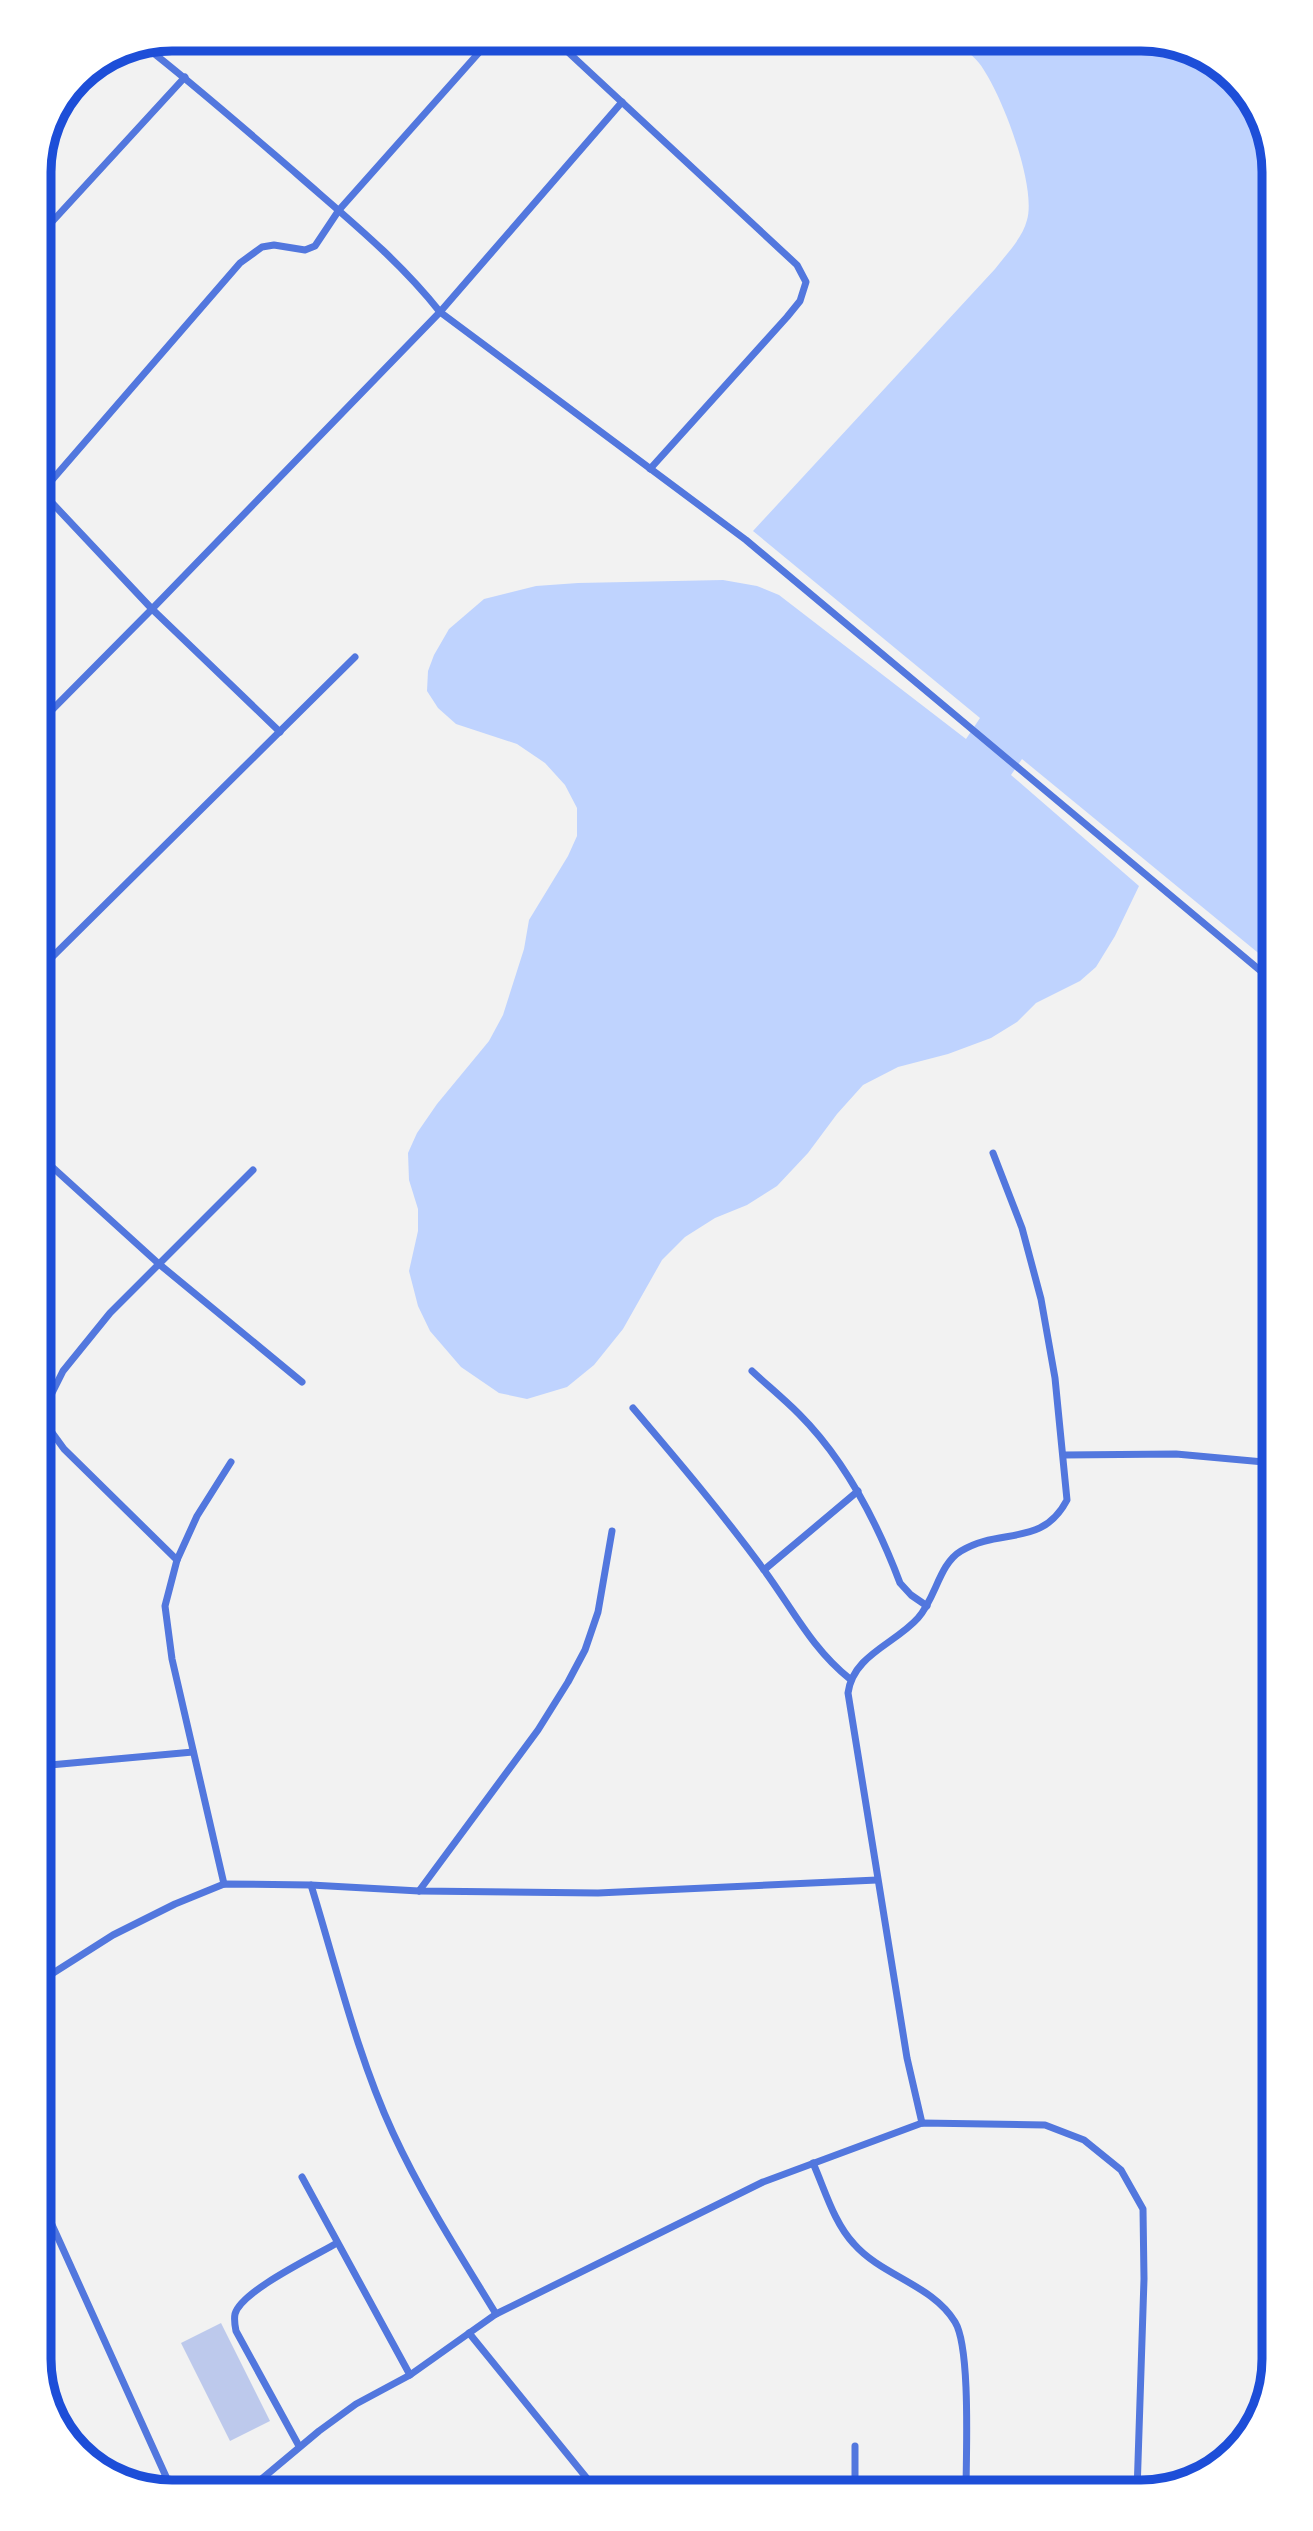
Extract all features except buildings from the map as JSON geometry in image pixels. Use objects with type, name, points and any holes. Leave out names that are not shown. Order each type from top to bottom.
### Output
[{"type":"street","points":[[51,479],[240,263],[262,247],[274,245],[305,250],[315,246],[339,210],[480,51]]},
{"type":"street","points":[[567,51],[797,264],[806,282],[800,301],[787,317],[650,469]]},
{"type":"street","points":[[153,53],[339,210],[417,283],[440,312],[746,540],[1262,971]]},
{"type":"street","points":[[51,223],[185,77]]},
{"type":"street","points":[[51,711],[440,312],[622,102]]},
{"type":"street","points":[[51,503],[152,609],[280,732]]},
{"type":"street","points":[[51,958],[355,657]]},
{"type":"street","points":[[922,2123],[907,2058],[848,1693],[850,1679],[857,1667],[917,1619],[927,1606],[945,1567],[958,1553],[974,1544],[1044,1528],[1058,1517],[1067,1500],[1055,1378],[1041,1299],[1022,1228],[993,1153]]},
{"type":"street","points":[[51,1166],[159,1264],[302,1382]]},
{"type":"street","points":[[51,1394],[62,1371],[110,1313],[253,1170]]},
{"type":"street","points":[[752,1371],[800,1415],[833,1453],[858,1491],[900,1583],[927,1606]]},
{"type":"street","points":[[633,1408],[723,1515],[792,1608],[813,1643],[830,1663],[850,1679]]},
{"type":"street","points":[[51,1431],[64,1449],[177,1560]]},
{"type":"street","points":[[1063,1455],[1176,1454],[1262,1462]]},
{"type":"street","points":[[225,1884],[192,1752],[172,1659],[165,1606],[177,1560],[197,1516],[231,1462]]},
{"type":"street","points":[[764,1570],[858,1491]]},
{"type":"street","points":[[419,1891],[538,1730],[568,1682],[585,1650],[598,1612],[612,1531]]},
{"type":"street","points":[[51,1765],[192,1752]]},
{"type":"street","points":[[51,1974],[113,1935],[175,1904],[225,1884],[311,1885],[419,1891],[598,1893],[877,1880]]},
{"type":"street","points":[[311,1885],[366,2061],[393,2132],[435,2213],[496,2314]]},
{"type":"street","points":[[260,2480],[299,2446],[356,2404],[410,2375],[496,2314],[763,2182],[922,2123],[1045,2125],[1084,2140],[1121,2170],[1143,2209],[1144,2279],[1137,2480]]},
{"type":"street","points":[[813,2163],[841,2225],[854,2244],[872,2260],[936,2301],[956,2323],[964,2351],[966,2480]]},
{"type":"street","points":[[302,2177],[410,2375]]},
{"type":"street","points":[[51,2225],[168,2480]]},
{"type":"street","points":[[299,2446],[236,2331],[235,2315],[243,2300],[260,2288],[337,2243]]},
{"type":"street","points":[[469,2333],[588,2480]]},
{"type":"street","points":[[855,2446],[855,2480]]},
{"type":"water","points":[[966,51],[1165,53],[1195,63],[1221,81],[1242,105],[1253,126],[1260,148],[1262,172],[1262,956],[1022,759],[1011,775],[1139,886],[1115,936],[1096,967],[1080,981],[1036,1003],[1017,1022],[991,1038],[948,1054],[898,1067],[863,1085],[808,1153],[777,1186],[685,1237],[662,1260],[623,1329],[594,1365],[567,1387],[527,1399],[499,1393],[461,1367],[430,1331],[418,1306],[409,1271],[418,1231],[418,1209],[409,1180],[408,1153],[417,1133],[437,1104],[489,1041],[503,1015],[524,949],[529,920],[568,856],[577,836],[577,808],[565,785],[545,763],[517,744],[456,724],[438,708],[427,691],[428,671],[449,629],[484,599],[536,586],[723,580],[757,586],[779,595],[966,739],[980,718],[753,531],[995,269],[1025,227],[1029,205],[1027,185],[1015,139],[988,76]]}]
